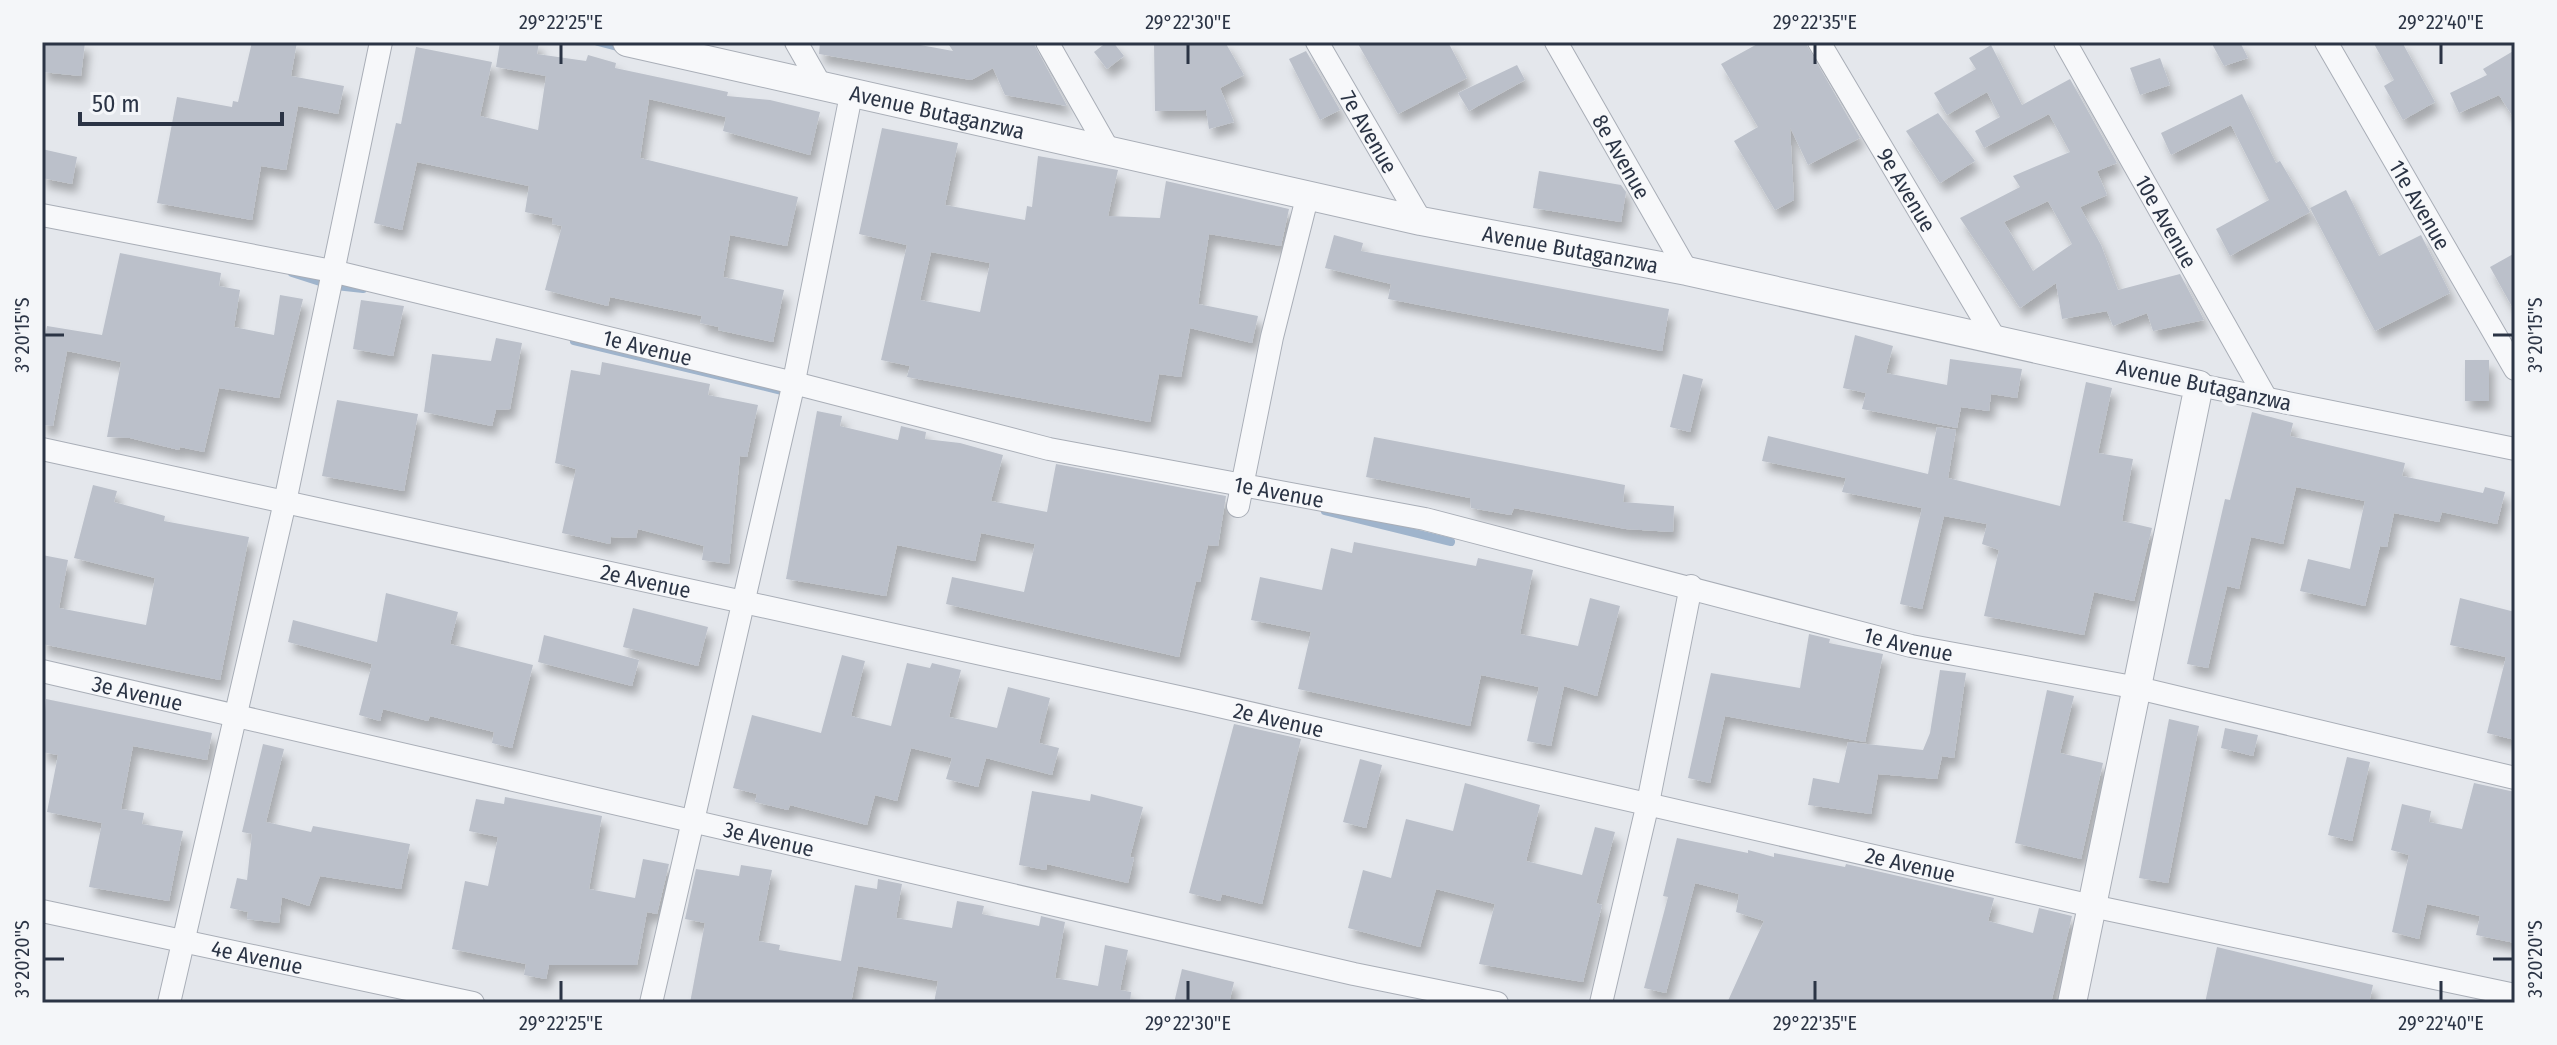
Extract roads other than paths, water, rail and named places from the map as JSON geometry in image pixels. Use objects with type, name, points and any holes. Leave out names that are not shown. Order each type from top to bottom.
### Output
[{"type":"street","points":[[169,1003],[285,502],[381,42]]},
{"type":"street","name":"Avenue Butaganzwa","points":[[627,42],[851,95],[1421,221],[1687,271],[2267,400],[2515,449]]},
{"type":"street","points":[[796,42],[821,86]]},
{"type":"street","points":[[1047,42],[1109,151]]},
{"type":"street","name":"7e Avenue","points":[[1317,42],[1421,221]]},
{"type":"street","name":"8e Avenue","points":[[1556,42],[1687,271]]},
{"type":"street","name":"9e Avenue","points":[[1819,42],[1994,337]]},
{"type":"street","name":"10e Avenue","points":[[2065,42],[2267,400]]},
{"type":"street","name":"11e Avenue","points":[[2326,42],[2515,369]]},
{"type":"street","points":[[651,1003],[794,383],[851,95]]},
{"type":"street","points":[[1239,496],[1308,194]]},
{"type":"street","name":"1e Avenue","points":[[42,215],[332,271],[794,383],[1239,496],[1425,519],[1691,586],[1911,646],[2138,688],[2515,778]]},
{"type":"street","points":[[2072,1003],[2199,385]]},
{"type":"street","name":"2e Avenue","points":[[42,449],[1648,803],[2092,906],[2515,995]]},
{"type":"street","points":[[1601,1003],[1648,803],[1691,586]]},
{"type":"street","name":"3e Avenue","points":[[42,671],[1354,974],[1497,1003]]},
{"type":"street","name":"4e Avenue","points":[[42,911],[473,1003]]},
{"type":"waterway","points":[[598,42],[621,48]]},
{"type":"waterway","points":[[292,273],[323,283]]},
{"type":"waterway","points":[[336,286],[363,289]]},
{"type":"waterway","points":[[574,341],[786,392]]},
{"type":"waterway","points":[[1325,511],[1451,542]]}]
